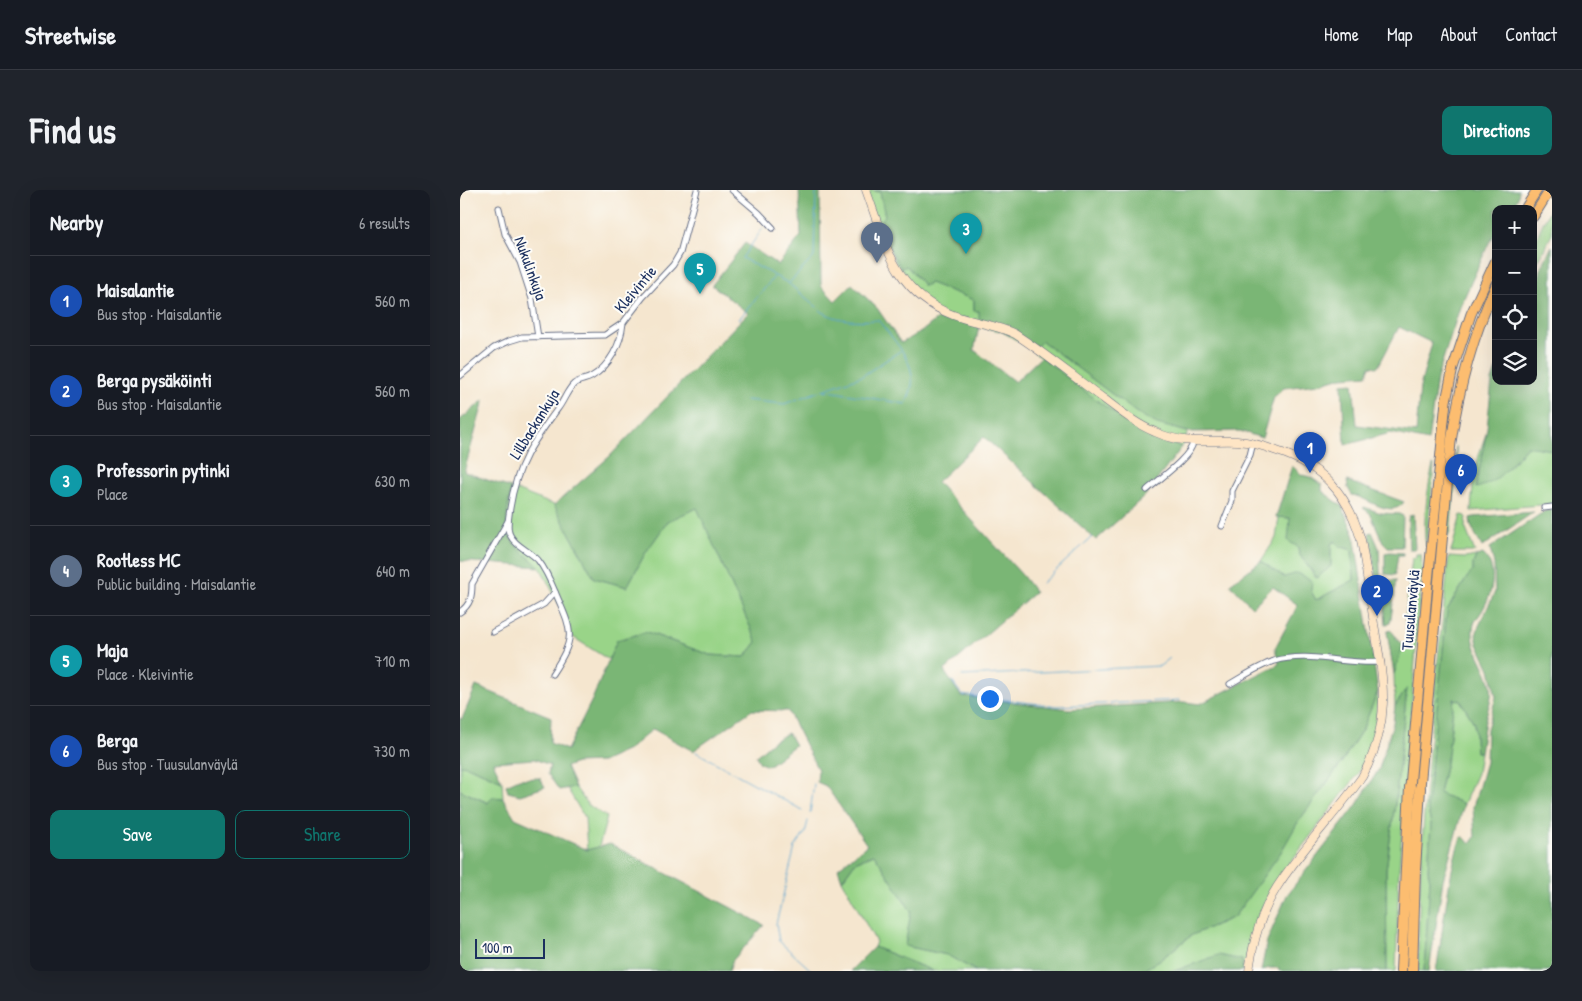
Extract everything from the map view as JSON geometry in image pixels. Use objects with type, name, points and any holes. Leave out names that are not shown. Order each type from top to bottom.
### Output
[{"type":"highway","points":[[1528,205],[1537,190]]},
{"type":"highway","points":[[1537,211],[1550,190]]},
{"type":"highway","name":"Tuusulanväylä","points":[[1401,971],[1415,787],[1428,572],[1446,402],[1453,368],[1471,314],[1492,269]]},
{"type":"highway","name":"Tuusulanväylä","points":[[1412,971],[1415,787],[1451,442],[1456,406],[1482,317],[1492,294]]},
{"type":"main road","points":[[866,190],[878,229],[892,259],[905,280],[920,297],[940,310],[954,316],[1001,328],[1015,334],[1140,425],[1166,437],[1193,442],[1228,441],[1253,443],[1283,452],[1309,465],[1330,481],[1349,507],[1357,524],[1361,540],[1384,684],[1379,736],[1370,762],[1351,791],[1277,888],[1259,928],[1249,971]]},
{"type":"street","name":"Kleivintie","points":[[460,376],[494,348],[522,337],[605,335],[623,323],[643,297],[673,265],[680,254],[697,190]]},
{"type":"street","points":[[732,190],[773,228]]},
{"type":"street","name":"Nukulinkuja","points":[[499,208],[506,234],[520,262],[532,299],[538,337]]},
{"type":"street","name":"Lillbackankuja","points":[[508,521],[520,466],[533,442],[574,384],[592,377],[613,357],[622,333],[623,323]]},
{"type":"street","points":[[1147,490],[1183,459],[1192,447],[1193,442]]},
{"type":"street","points":[[1222,526],[1232,502],[1232,491],[1250,455],[1253,443]]},
{"type":"street","points":[[1544,508],[1552,507]]},
{"type":"street","points":[[508,521],[509,534],[537,560],[548,575],[566,615],[570,631],[566,650],[552,674]]},
{"type":"street","points":[[460,612],[469,604],[472,595],[472,584],[508,521]]},
{"type":"street","points":[[493,632],[544,604],[555,592]]},
{"type":"street","points":[[1230,684],[1272,662],[1287,658],[1381,662]]},
{"type":"green space","points":[[799,190],[820,190],[821,286],[835,301],[852,284],[877,308],[901,343],[921,332],[942,315],[979,327],[974,350],[1015,382],[1041,357],[1091,396],[1126,420],[1162,440],[1182,447],[1145,496],[1096,540],[984,437],[937,482],[1022,575],[1035,592],[944,671],[961,696],[1069,709],[1184,702],[1200,704],[1279,664],[1275,648],[1298,605],[1273,587],[1252,607],[1230,584],[1261,561],[1284,577],[1298,573],[1312,581],[1311,591],[1316,600],[1354,580],[1352,550],[1339,546],[1335,541],[1331,544],[1331,566],[1317,578],[1299,554],[1298,547],[1288,541],[1290,518],[1276,517],[1292,466],[1302,475],[1310,477],[1322,485],[1322,491],[1342,506],[1354,534],[1378,691],[1363,728],[1340,765],[1298,822],[1281,852],[1234,917],[1192,935],[1142,971],[976,971],[947,955],[905,946],[911,911],[874,854],[855,862],[842,880],[838,868],[867,845],[826,786],[817,782],[818,770],[788,711],[752,710],[693,751],[653,729],[628,750],[602,762],[576,763],[566,767],[575,787],[559,790],[548,774],[550,765],[534,759],[493,762],[502,781],[467,766],[460,765],[460,718],[462,719],[476,686],[551,717],[550,743],[567,750],[592,700],[617,640],[647,632],[710,655],[745,657],[757,642],[697,508],[668,521],[646,552],[627,587],[594,578],[554,505],[609,457],[748,313],[712,285],[745,243],[778,265],[801,236]]},
{"type":"green space","points":[[863,190],[880,191],[885,216],[907,266],[924,286],[930,283],[974,300],[974,311],[979,311],[1042,341],[1137,413],[1168,427],[1188,432],[1182,447],[1160,439],[1119,416],[1080,389],[1025,345],[1001,331],[979,327],[942,315],[921,301],[904,282]]},
{"type":"green space","points":[[875,190],[1519,190],[1518,198],[1514,205],[1492,205],[1492,239],[1460,307],[1437,378],[1428,441],[1391,433],[1345,445],[1342,384],[1353,383],[1357,425],[1416,433],[1420,387],[1432,343],[1399,327],[1378,367],[1370,366],[1367,375],[1342,377],[1318,384],[1284,388],[1274,397],[1262,438],[1240,431],[1188,432],[1157,424],[1137,413],[1042,341],[1037,346],[979,319],[979,311],[974,311],[974,300],[930,283],[924,286],[907,266],[901,268],[891,251],[880,221],[885,216],[880,192]]},
{"type":"green space","points":[[1552,207],[1552,234],[1537,263],[1537,238]]},
{"type":"green space","points":[[1552,246],[1552,450],[1527,446],[1492,482],[1476,488],[1487,428],[1492,381],[1492,385],[1537,385],[1537,283],[1541,268]]},
{"type":"green space","points":[[484,400],[464,472],[511,488],[507,517],[508,534],[518,548],[540,567],[460,561],[460,420]]},
{"type":"green space","points":[[1486,434],[1476,487],[1513,463],[1527,446],[1552,450],[1552,504],[1471,511],[1475,472]]},
{"type":"green space","points":[[1456,446],[1457,467],[1450,532],[1447,538]]},
{"type":"green space","points":[[1434,465],[1426,546],[1426,506]]},
{"type":"green space","points":[[1347,481],[1404,502],[1399,507],[1392,509],[1379,506],[1352,495]]},
{"type":"green space","points":[[511,488],[554,505],[594,578],[627,587],[646,552],[668,521],[697,507],[757,642],[745,657],[710,655],[647,632],[617,640],[609,660],[568,634],[563,612],[540,567],[516,547],[507,534],[506,520]]},
{"type":"green space","points":[[1364,507],[1381,513],[1403,516],[1402,547],[1388,547],[1383,542],[1370,513]]},
{"type":"green space","points":[[1552,510],[1552,971],[1436,971],[1454,859],[1463,836],[1470,844],[1475,837],[1473,807],[1486,762],[1487,729],[1496,697],[1490,669],[1478,644],[1476,635],[1495,592],[1494,564],[1490,548],[1545,511]]},
{"type":"green space","points":[[1534,512],[1482,547],[1471,526],[1470,518],[1474,517]]},
{"type":"green space","points":[[1413,514],[1415,549],[1409,549],[1408,519]]},
{"type":"green space","points":[[1461,515],[1466,516],[1465,527],[1475,552],[1451,552]]},
{"type":"green space","points":[[1279,517],[1290,518],[1299,554],[1316,578],[1331,566],[1331,544],[1335,541],[1339,546],[1352,550],[1354,580],[1316,600],[1311,591],[1284,577],[1261,561],[1276,538]]},
{"type":"green space","points":[[1372,532],[1379,548],[1381,592],[1379,592],[1369,533]]},
{"type":"green space","points":[[1385,553],[1403,553],[1403,555],[1398,555],[1395,575],[1385,574]]},
{"type":"green space","points":[[1416,554],[1421,554],[1422,568],[1399,871],[1396,971],[1387,971],[1386,870],[1407,689],[1395,706],[1394,674],[1403,645],[1410,641],[1405,620],[1412,558],[1416,558]]},
{"type":"green space","points":[[1483,554],[1491,567],[1491,590],[1486,604],[1475,622],[1473,632],[1476,649],[1491,687],[1490,704],[1480,752],[1476,752],[1474,723],[1460,700],[1454,699],[1448,754],[1439,793],[1464,804],[1443,880],[1429,971],[1424,971],[1430,880],[1428,870],[1431,824],[1427,807],[1447,610],[1473,571],[1476,556]]},
{"type":"green space","points":[[1476,556],[1473,571],[1447,610],[1427,807],[1431,824],[1428,870],[1430,880],[1424,971],[1418,971],[1420,877],[1424,815],[1448,563],[1449,557],[1465,558]]},
{"type":"green space","points":[[1396,580],[1391,619],[1390,623],[1386,624],[1385,581]]},
{"type":"green space","points":[[1390,630],[1403,645],[1394,674],[1387,632]]},
{"type":"green space","points":[[1407,688],[1386,870],[1387,971],[1279,971],[1279,968],[1269,968],[1261,971],[1267,941],[1287,895],[1356,806],[1379,769],[1393,723],[1395,706]]},
{"type":"green space","points":[[1378,691],[1376,724],[1370,749],[1358,774],[1282,873],[1263,905],[1252,934],[1243,971],[1242,960],[1174,971],[1142,971],[1192,935],[1234,917],[1280,852],[1298,822],[1340,765],[1363,728]]},
{"type":"green space","points":[[1454,699],[1460,700],[1474,723],[1476,752],[1480,752],[1477,773],[1464,804],[1439,794],[1448,754]]},
{"type":"green space","points":[[788,733],[795,745],[768,766],[760,763],[756,756],[772,742]]},
{"type":"green space","points":[[460,765],[467,766],[502,781],[503,798],[493,797],[489,803],[460,790]]},
{"type":"green space","points":[[540,778],[545,787],[520,795],[508,792],[506,785],[519,779]]},
{"type":"green space","points":[[575,787],[588,805],[607,817],[599,847],[587,850],[585,818],[567,788]]},
{"type":"green space","points":[[460,790],[488,803],[492,797],[503,798],[515,818],[587,850],[610,844],[764,925],[733,960],[729,971],[460,971]]},
{"type":"green space","points":[[874,854],[912,911],[905,946],[947,955],[976,971],[933,971],[874,947],[876,942],[842,880],[855,862]]},
{"type":"green space","points":[[874,947],[933,971],[850,971]]},
{"type":"green space","points":[[1218,955],[1242,960],[1243,971],[1174,971]]},
{"type":"waterway","points":[[789,283],[814,257],[816,193],[821,190]]},
{"type":"waterway","points":[[763,228],[742,258],[788,283],[817,307]]},
{"type":"waterway","points":[[739,319],[774,277]]},
{"type":"waterway","points":[[820,310],[840,319],[878,320],[906,358],[912,376],[912,388],[906,404],[823,390]]},
{"type":"waterway","points":[[746,400],[784,404],[862,376],[900,351]]},
{"type":"waterway","points":[[1042,583],[1092,537]]},
{"type":"waterway","points":[[962,676],[1160,666],[1170,658]]},
{"type":"waterway","points":[[952,681],[962,695],[1058,706],[1180,700]]},
{"type":"waterway","points":[[696,752],[802,810]]},
{"type":"waterway","points":[[810,813],[814,784]]},
{"type":"waterway","points":[[808,821],[805,833],[795,847],[776,924],[779,941],[812,971]]},
{"type":"place","name":"Professorin pytinki","points":[[966,254]]},
{"type":"place","name":"Rootless MC","points":[[877,263]]},
{"type":"place","name":"Maja","points":[[700,294]]},
{"type":"place","name":"Maisalantie","points":[[1310,473]]},
{"type":"place","name":"Berga","points":[[1461,495]]},
{"type":"place","name":"Berga pysäköinti","points":[[1377,616]]}]
